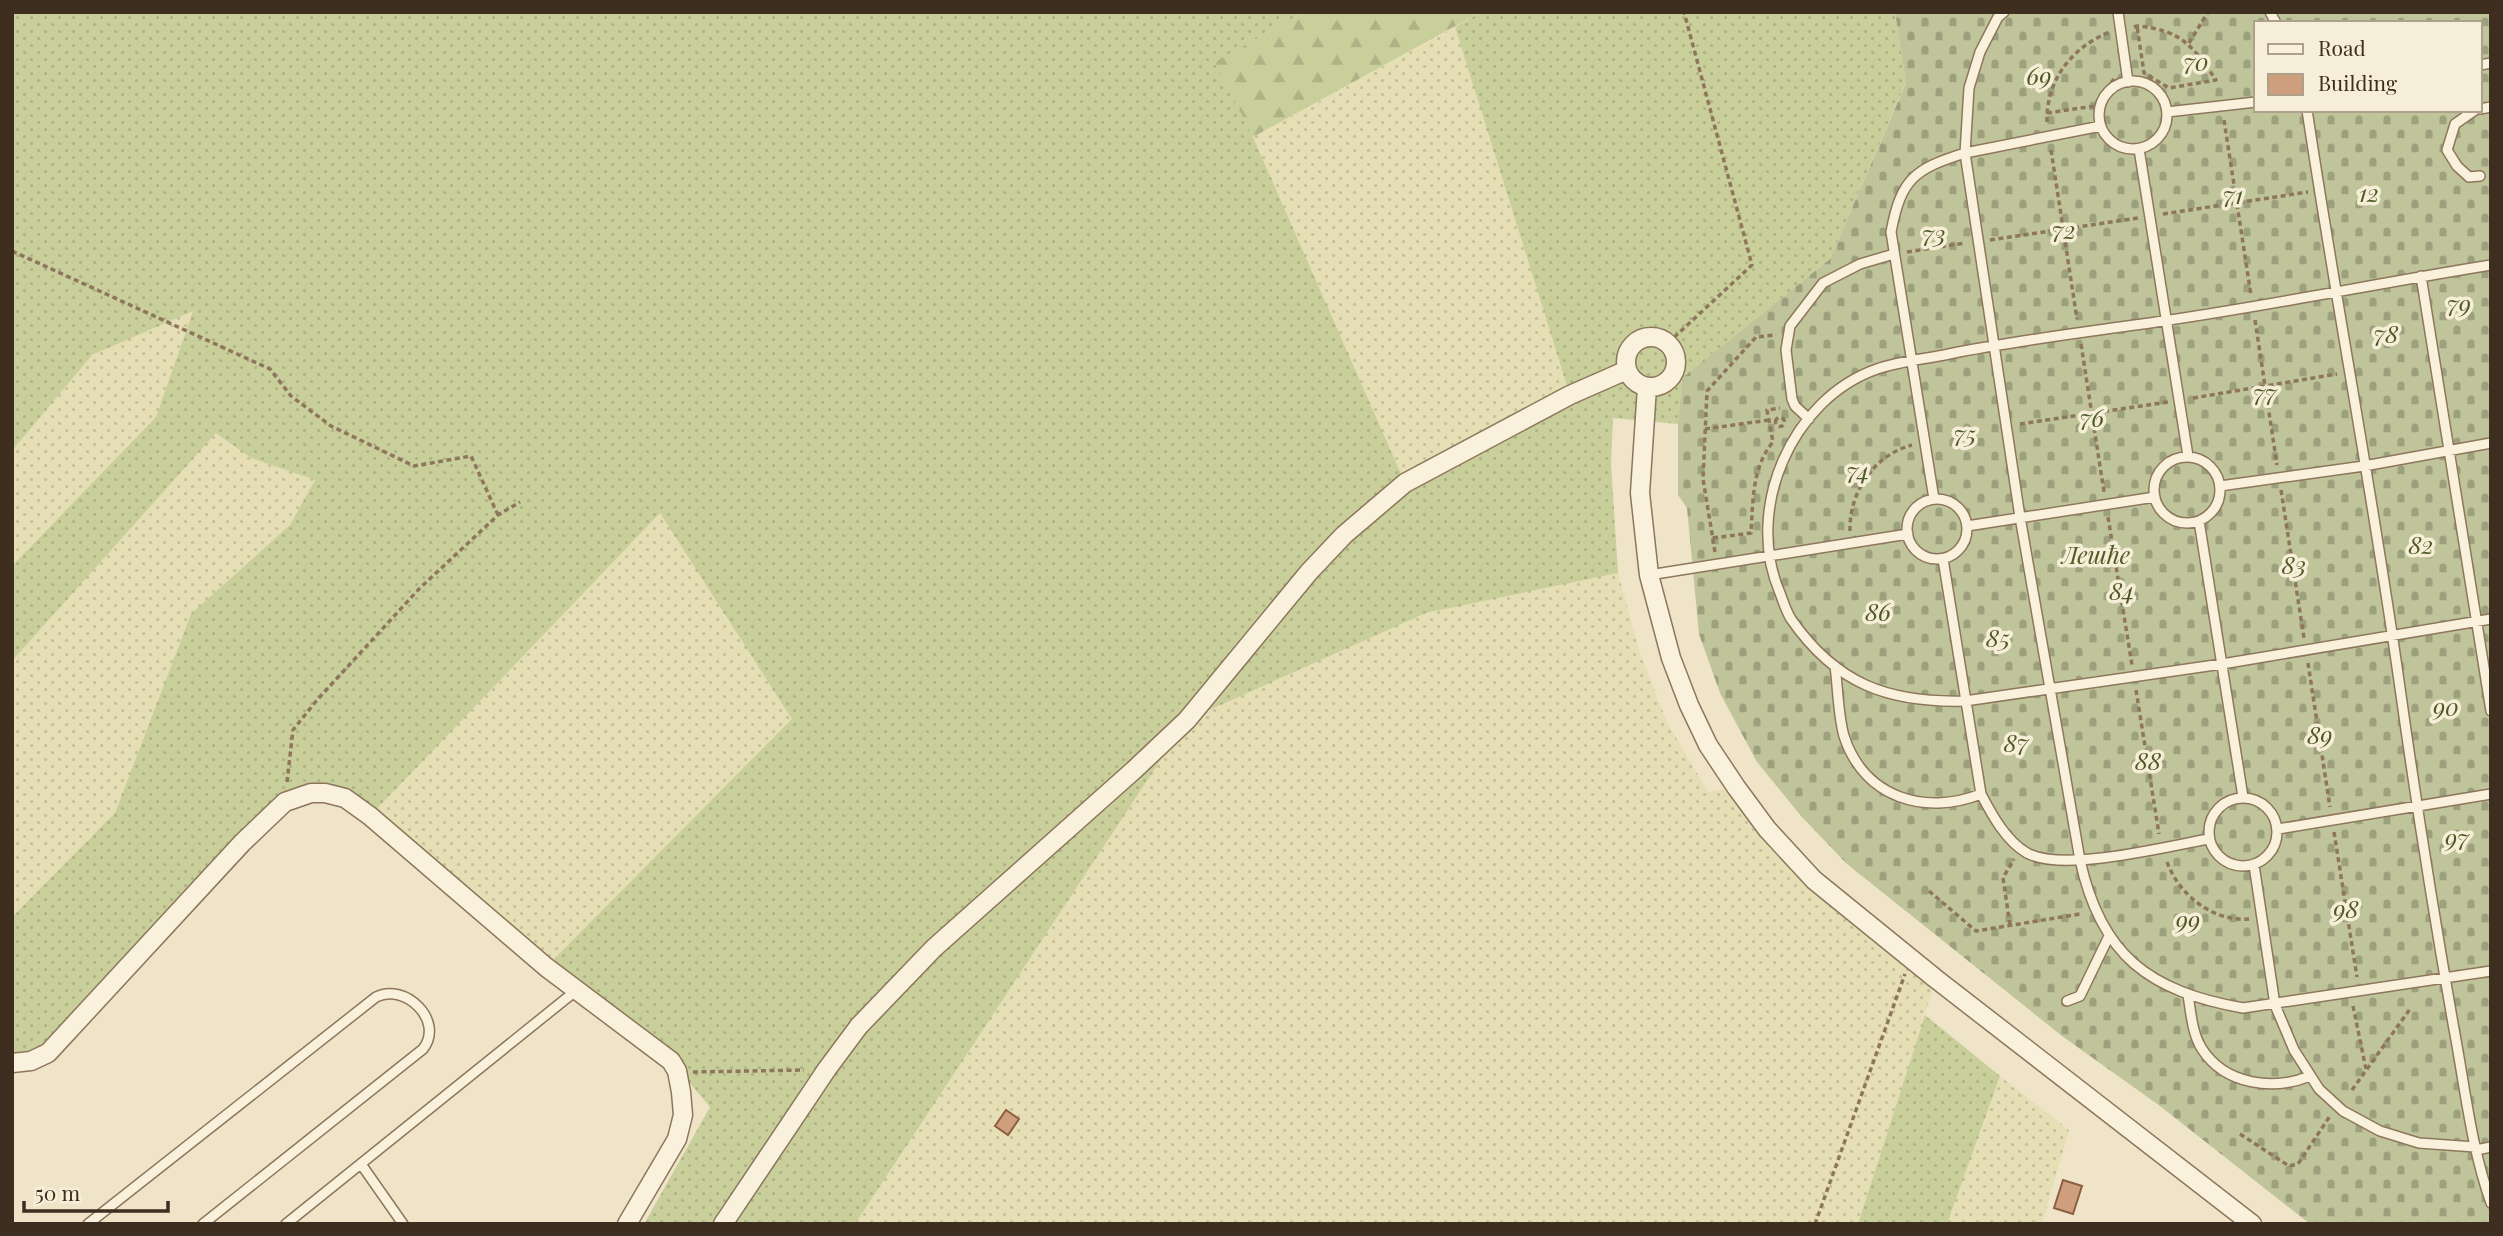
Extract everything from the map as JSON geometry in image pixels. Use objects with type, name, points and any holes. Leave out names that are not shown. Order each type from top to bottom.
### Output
[{"type":"street","points":[[1655,337],[1668,343],[1676,359],[1672,377],[1665,383],[1647,387],[1637,383],[1627,370],[1626,355],[1629,348],[1640,339],[1655,337]]},
{"type":"street","points":[[723,1224],[859,1026],[934,948],[1187,720],[1309,572],[1344,535],[1393,492],[1570,395],[1627,370]]},
{"type":"street","points":[[1647,387],[1640,493],[1649,575],[1671,658],[1689,705],[1707,745],[1736,787],[1767,829],[1814,880],[1910,959],[2252,1224]]},
{"type":"street","points":[[12,1063],[31,1060],[48,1053],[242,843],[285,802],[311,793],[345,798],[370,816],[546,967],[671,1060],[677,1071],[683,1115],[677,1139],[627,1224]]},
{"type":"lane","points":[[2118,12],[2128,82]]},
{"type":"lane","points":[[1997,14],[1980,52],[1969,88],[1965,153],[2020,517],[2080,860],[2086,891],[2097,916],[2109,936],[2129,959],[2147,974],[2202,1001],[2243,1008],[2491,971]]},
{"type":"lane","points":[[2128,82],[2141,83],[2155,90],[2164,103],[2166,112],[2162,132],[2155,141],[2138,149],[2124,148],[2114,143],[2105,135],[2101,126],[2099,110],[2106,94],[2128,82]]},
{"type":"lane","points":[[2166,112],[2254,102]]},
{"type":"lane","points":[[2307,112],[2393,635],[2445,979],[2479,1170],[2491,1203]]},
{"type":"lane","points":[[2475,112],[2455,124],[2447,150],[2457,166],[2469,177],[2480,176]]},
{"type":"lane","points":[[1934,499],[1891,232],[1896,203],[1910,179],[1927,167],[1965,153],[2101,126]]},
{"type":"lane","points":[[2138,149],[2188,457]]},
{"type":"lane","points":[[1809,419],[1795,406],[1792,399],[1786,350],[1790,326],[1824,283],[1860,264],[1894,254]]},
{"type":"lane","points":[[2491,265],[2335,293],[1993,345],[1877,369],[1850,383],[1823,402],[1809,419],[1780,466],[1770,503],[1766,534],[1775,582],[1790,616],[1814,648],[1846,677],[1892,696],[1931,702],[1965,701],[2222,664],[2491,619]]},
{"type":"lane","points":[[2421,276],[2491,711]]},
{"type":"lane","points":[[2220,485],[2364,466],[2491,443]]},
{"type":"lane","points":[[2188,457],[2205,462],[2213,468],[2220,485],[2220,495],[2213,511],[2199,521],[2188,523],[2177,522],[2159,508],[2154,487],[2161,469],[2178,458],[2188,457]]},
{"type":"lane","points":[[1967,526],[2155,497]]},
{"type":"lane","points":[[1934,499],[1951,503],[1958,508],[1964,515],[1967,526],[1965,542],[1960,550],[1943,559],[1933,559],[1920,554],[1914,549],[1908,534],[1911,514],[1925,502],[1934,499]]},
{"type":"lane","points":[[2199,521],[2243,797]]},
{"type":"lane","points":[[1649,575],[1908,534]]},
{"type":"lane","points":[[1943,559],[1982,794],[1993,816],[2020,848],[2040,858],[2080,860],[2209,839]]},
{"type":"lane","points":[[1835,666],[1844,736],[1858,762],[1879,787],[1908,802],[1941,804],[1982,794]]},
{"type":"lane","points":[[2277,829],[2491,794]]},
{"type":"lane","points":[[2243,797],[2263,803],[2275,819],[2277,829],[2274,847],[2262,861],[2242,867],[2231,864],[2213,850],[2208,828],[2216,810],[2233,799],[2243,797]]},
{"type":"lane","points":[[2254,865],[2275,1005],[2294,1050],[2319,1088],[2337,1106],[2380,1131],[2419,1143],[2491,1147]]},
{"type":"lane","points":[[2067,1001],[2080,996],[2109,936]]},
{"type":"lane","points":[[286,1224],[578,989]]},
{"type":"lane","points":[[88,1224],[376,998],[382,994],[396,993],[415,1004],[424,1014],[430,1030],[423,1049],[203,1224]]},
{"type":"lane","points":[[2188,995],[2194,1032],[2202,1049],[2217,1066],[2256,1083],[2276,1085],[2310,1076]]},
{"type":"lane","points":[[361,1164],[403,1224]]},
{"type":"path","points":[[1668,343],[1752,265],[1684,12]]},
{"type":"path","points":[[2189,43],[2208,12]]},
{"type":"path","points":[[2137,26],[2144,73],[2169,88],[2216,80],[2189,43],[2159,28],[2137,26],[2107,33],[2093,38],[2067,61],[2055,80],[2048,101],[2049,137],[2161,847],[2170,870],[2197,904],[2220,916],[2245,919],[2262,916]]},
{"type":"path","points":[[2107,33],[2108,43]]},
{"type":"path","points":[[2047,113],[2095,106],[2114,79],[2113,75]]},
{"type":"path","points":[[2222,107],[2332,819],[2366,1069]]},
{"type":"path","points":[[1894,254],[2319,190]]},
{"type":"path","points":[[12,251],[270,369],[291,397],[331,426],[414,466],[471,456],[498,515]]},
{"type":"path","points":[[1717,564],[1703,479],[1707,391],[1756,337],[1788,333]]},
{"type":"path","points":[[1713,538],[1751,533],[1755,481],[1765,452],[1773,442],[1767,410],[1780,408],[1776,422]]},
{"type":"path","points":[[1705,429],[1769,421],[1776,422],[1779,426],[1784,424],[1779,417]]},
{"type":"path","points":[[1851,543],[1851,511],[1855,496],[1867,475],[1887,456],[1903,447],[1924,441]]},
{"type":"path","points":[[285,802],[293,730],[360,651],[419,589],[498,515],[520,502]]},
{"type":"path","points":[[2010,926],[2003,878],[2020,848]]},
{"type":"path","points":[[1929,891],[1976,931],[2080,914]]},
{"type":"path","points":[[1815,1224],[1910,959]]},
{"type":"path","points":[[2353,1090],[2410,1009]]},
{"type":"path","points":[[677,1071],[711,1073],[827,1069]]},
{"type":"path","points":[[2240,1134],[2289,1166],[2298,1164],[2337,1106]]},
{"type":"shaded area","points":[[1455,27],[1570,395],[1405,483],[1253,137]]},
{"type":"shaded area","points":[[193,310],[156,417],[12,566],[12,451],[92,355]]},
{"type":"shaded area","points":[[216,432],[251,458],[315,480],[290,525],[191,614],[115,813],[12,917],[12,661]]},
{"type":"shaded area","points":[[660,512],[793,719],[546,967],[370,816]]},
{"type":"shaded area","points":[[1618,573],[1639,650],[1667,722],[1708,792],[1736,787],[1767,829],[1936,979],[1858,1224],[855,1224],[1187,720],[1426,613]]},
{"type":"shaded area","points":[[2000,1076],[2069,1130],[2042,1224],[1947,1224]]},
{"type":"green space","points":[[12,12],[1304,12],[1216,62],[1253,137],[1405,483],[1570,395],[1455,27],[1481,12],[1895,12],[1906,82],[1830,259],[1682,378],[1678,424],[1613,418],[1611,464],[1618,573],[1426,613],[1187,720],[855,1224],[644,1224],[710,1107],[671,1061],[546,967],[792,719],[660,513],[370,816],[325,793],[285,802],[48,1053],[12,1063],[12,917],[115,813],[191,614],[290,525],[315,480],[251,458],[216,433],[12,661],[12,566],[156,417],[193,311],[92,355],[12,451]]},
{"type":"green space","points":[[1304,12],[1481,12],[1253,137],[1215,62]]},
{"type":"green space","name":"Лешће","points":[[1895,12],[2491,12],[2491,1224],[2310,1224],[2160,1106],[2062,1036],[1847,864],[1801,816],[1757,762],[1720,693],[1699,634],[1687,508],[1678,495],[1678,424],[1682,378],[1830,259],[1906,83]]},
{"type":"green space","points":[[1925,1015],[2000,1076],[1947,1224],[1858,1224]]},
{"type":"building","points":[[1006,1110],[1019,1119],[1008,1135],[995,1126]]},
{"type":"building","points":[[2063,1180],[2082,1186],[2073,1214],[2054,1208]]},
{"type":"park label","name":"70","points":[[2196,61]]},
{"type":"park label","name":"69","points":[[2039,75]]},
{"type":"park label","name":"12","points":[[2369,192]]},
{"type":"park label","name":"71","points":[[2233,194]]},
{"type":"park label","name":"72","points":[[2064,229]]},
{"type":"park label","name":"73","points":[[1934,233]]},
{"type":"park label","name":"79","points":[[2459,303]]},
{"type":"park label","name":"78","points":[[2386,333]]},
{"type":"park label","name":"77","points":[[2265,392]]},
{"type":"park label","name":"76","points":[[2092,417]]},
{"type":"park label","name":"75","points":[[1965,433]]},
{"type":"park label","name":"74","points":[[1858,470]]},
{"type":"park label","name":"82","points":[[2421,544]]},
{"type":"park label","name":"83","points":[[2294,564]]},
{"type":"park label","name":"84","points":[[2122,590]]},
{"type":"park label","name":"86","points":[[1878,611]]},
{"type":"park label","name":"85","points":[[1998,637]]},
{"type":"park label","name":"90","points":[[2446,706]]},
{"type":"park label","name":"89","points":[[2320,734]]},
{"type":"park label","name":"87","points":[[2016,742]]},
{"type":"park label","name":"88","points":[[2148,760]]},
{"type":"park label","name":"97","points":[[2457,837]]},
{"type":"park label","name":"98","points":[[2346,908]]},
{"type":"park label","name":"99","points":[[2188,919]]}]
